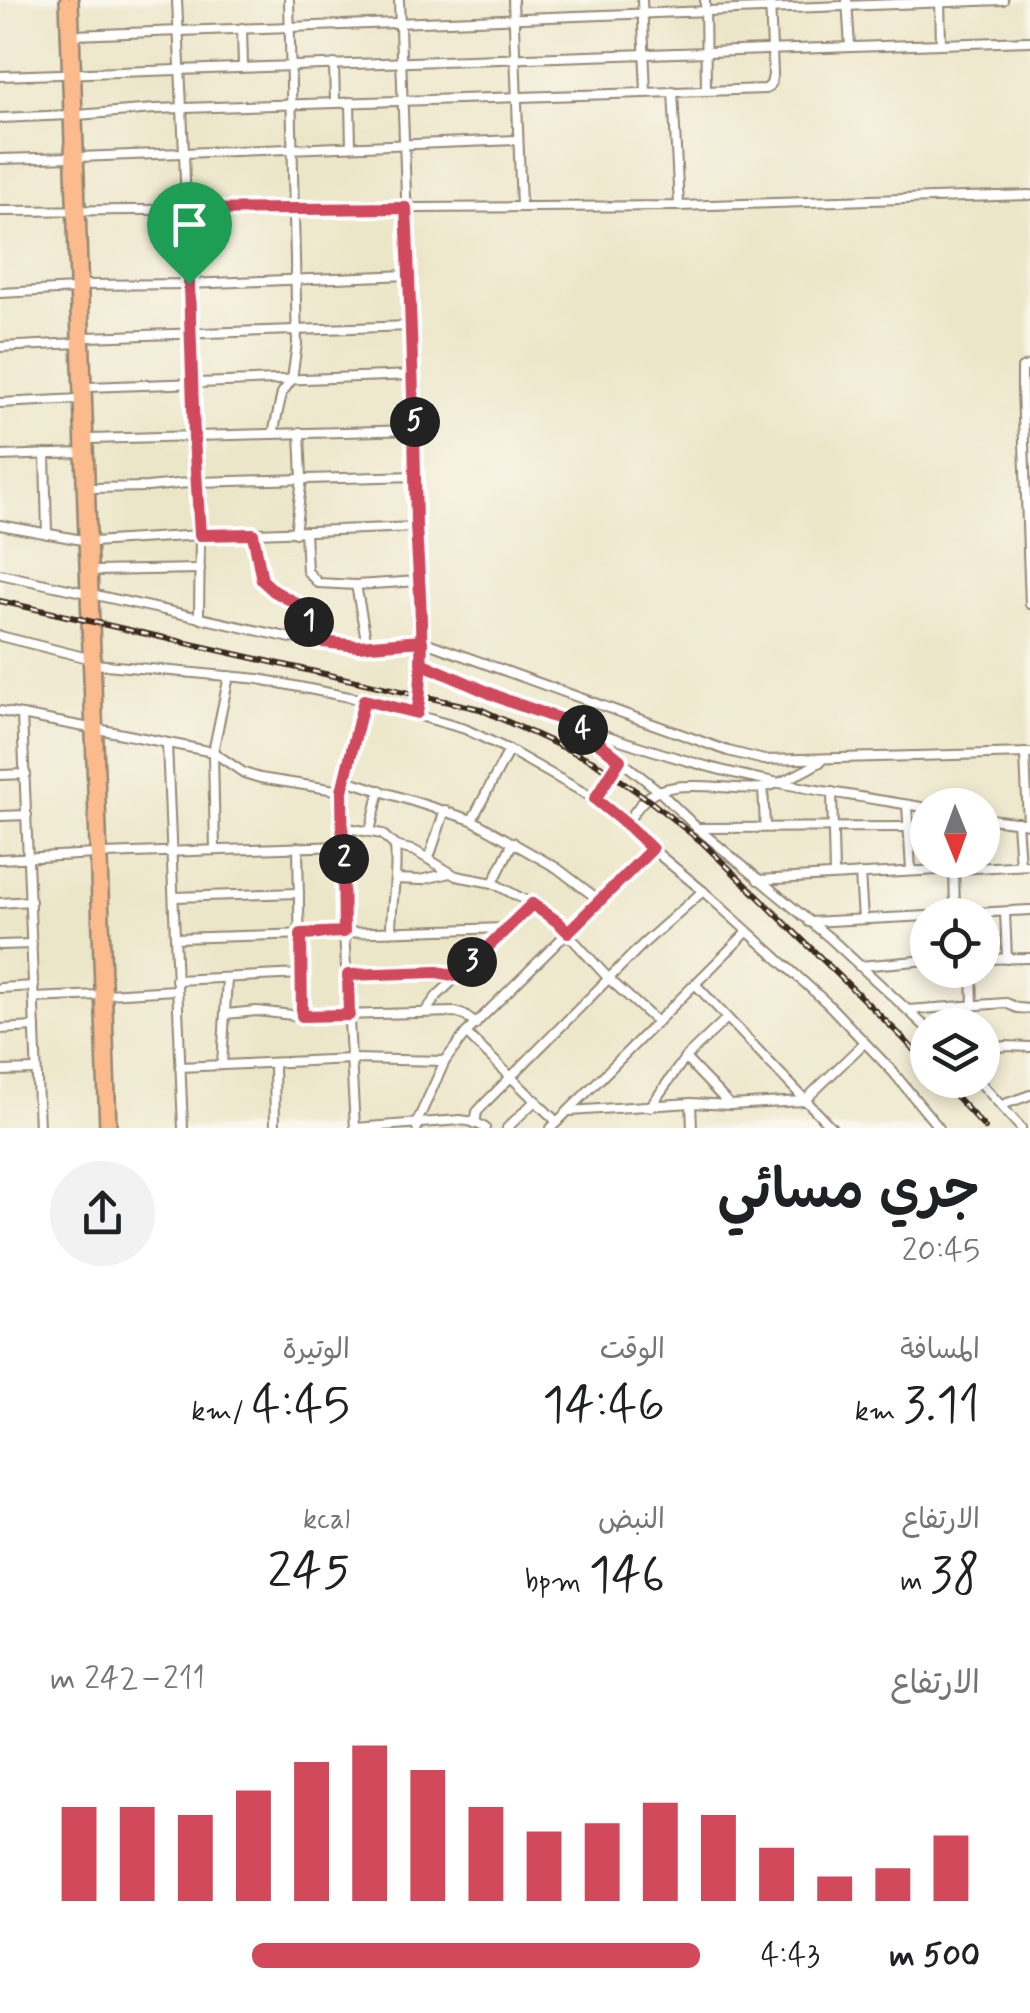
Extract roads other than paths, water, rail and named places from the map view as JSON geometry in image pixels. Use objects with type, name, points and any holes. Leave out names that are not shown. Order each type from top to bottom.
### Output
[{"type":"main road","points":[[69,0],[74,35],[72,74]]},
{"type":"main road","points":[[69,0],[82,340],[82,453],[94,571],[90,595]]},
{"type":"main road","points":[[82,340],[90,439],[91,661],[108,1128]]},
{"type":"street","points":[[176,0],[198,482],[200,616]]},
{"type":"street","points":[[273,434],[282,393],[292,380],[296,354],[289,0]]},
{"type":"street","points":[[399,0],[422,641],[417,713]]},
{"type":"street","points":[[513,0],[521,206]]},
{"type":"street","points":[[642,0],[646,92]]},
{"type":"street","points":[[705,0],[706,91]]},
{"type":"street","points":[[74,35],[642,14],[771,4],[1003,0]]},
{"type":"street","points":[[940,1],[941,44]]},
{"type":"street","points":[[847,3],[850,46]]},
{"type":"street","points":[[0,118],[766,89],[771,84],[771,4]]},
{"type":"street","points":[[242,28],[243,67]]},
{"type":"street","points":[[0,76],[1030,41]]},
{"type":"street","points":[[334,64],[335,103]]},
{"type":"street","points":[[673,92],[679,206]]},
{"type":"street","points":[[350,102],[352,146]]},
{"type":"street","points":[[0,159],[517,140]]},
{"type":"street","points":[[0,211],[679,206],[1030,194]]},
{"type":"street","points":[[0,293],[409,275]]},
{"type":"street","points":[[0,348],[190,333],[411,326]]},
{"type":"street","points":[[1030,365],[1022,370],[1030,604]]},
{"type":"street","points":[[88,387],[414,375]]},
{"type":"street","points":[[0,403],[81,399]]},
{"type":"street","points":[[90,439],[415,430]]},
{"type":"street","points":[[300,432],[300,532],[311,578],[322,584],[356,585],[419,581]]},
{"type":"street","points":[[0,456],[82,453]]},
{"type":"street","points":[[44,454],[47,534]]},
{"type":"street","points":[[91,488],[416,476]]},
{"type":"street","points":[[0,526],[89,542],[416,528]]},
{"type":"street","points":[[253,534],[262,580],[301,606],[308,616],[314,641]]},
{"type":"street","points":[[94,571],[200,570]]},
{"type":"street","points":[[0,574],[277,636],[336,645],[422,641],[764,760],[1027,753],[1029,824],[1000,820]]},
{"type":"street","points":[[356,585],[367,645]]},
{"type":"street","points":[[0,636],[91,661],[259,679],[364,700],[465,729],[509,750],[595,799],[703,891],[828,1004],[940,1128]]},
{"type":"street","points":[[421,663],[508,701],[664,754],[776,782],[910,805]]},
{"type":"street","points":[[215,850],[213,752],[229,676]]},
{"type":"street","points":[[364,700],[342,791],[344,932],[355,1128],[460,1120],[484,1128]]},
{"type":"street","points":[[0,711],[213,752],[244,773],[260,778],[342,791]]},
{"type":"street","points":[[22,715],[39,1128]]},
{"type":"street","points":[[577,725],[659,791],[908,1010],[1006,1003],[1030,1008]]},
{"type":"street","points":[[167,744],[182,1128]]},
{"type":"street","points":[[472,820],[509,750]]},
{"type":"street","points":[[595,799],[620,760]]},
{"type":"street","points":[[626,824],[646,798],[659,791],[691,786],[763,788],[824,760]]},
{"type":"street","points":[[0,774],[26,774]]},
{"type":"street","points":[[346,780],[472,820],[557,868],[599,900]]},
{"type":"street","points":[[763,788],[765,826]]},
{"type":"street","points":[[370,831],[380,790]]},
{"type":"street","points":[[832,792],[834,875]]},
{"type":"street","points":[[907,805],[910,856]]},
{"type":"street","points":[[429,858],[444,810]]},
{"type":"street","points":[[0,816],[27,815]]},
{"type":"street","points":[[1000,866],[1025,865],[1017,822]]},
{"type":"street","points":[[342,827],[386,837],[395,846],[415,851],[450,873],[492,883],[532,904],[558,922],[609,979],[657,1022]]},
{"type":"street","points":[[697,828],[908,827]]},
{"type":"street","points":[[492,883],[513,842]]},
{"type":"street","points":[[0,859],[344,846]]},
{"type":"street","points":[[391,931],[391,900],[397,872],[395,846]]},
{"type":"street","points":[[298,848],[302,1016]]},
{"type":"street","points":[[417,1125],[445,1061],[466,1033],[652,849]]},
{"type":"street","points":[[758,880],[910,870]]},
{"type":"street","points":[[395,879],[420,880],[450,873]]},
{"type":"street","points":[[860,874],[862,919]]},
{"type":"street","points":[[474,1125],[478,1112],[643,944],[703,891]]},
{"type":"street","points":[[174,897],[299,893]]},
{"type":"street","points":[[0,902],[31,901]]},
{"type":"street","points":[[425,1012],[532,904]]},
{"type":"street","points":[[1000,912],[1030,910]]},
{"type":"street","points":[[1005,912],[1007,959]]},
{"type":"street","points":[[809,922],[910,917]]},
{"type":"street","points":[[175,938],[506,928]]},
{"type":"street","points":[[466,1033],[536,1100],[554,1125],[747,932]]},
{"type":"street","points":[[0,946],[32,944]]},
{"type":"street","points":[[1000,959],[1030,958]]},
{"type":"street","points":[[859,966],[910,962]]},
{"type":"street","points":[[348,975],[437,972],[458,976]]},
{"type":"street","points":[[176,980],[302,974]]},
{"type":"street","points":[[222,1065],[227,978]]},
{"type":"street","points":[[696,985],[832,1128]]},
{"type":"street","points":[[0,988],[34,986]]},
{"type":"street","points":[[972,988],[973,1006]]},
{"type":"street","points":[[34,998],[175,990]]},
{"type":"street","points":[[226,1014],[460,1013],[476,1024]]},
{"type":"street","points":[[650,1107],[686,1058],[726,1018]]},
{"type":"street","points":[[0,1029],[35,1028]]},
{"type":"street","points":[[570,1111],[804,1101],[864,1043]]},
{"type":"street","points":[[1000,1047],[1030,1047]]},
{"type":"street","points":[[686,1058],[730,1105]]},
{"type":"street","points":[[180,1067],[351,1059],[445,1061]]},
{"type":"street","points":[[274,1064],[274,1128]]},
{"type":"street","points":[[0,1071],[36,1070]]},
{"type":"street","points":[[1002,1104],[1030,1095]]},
{"type":"street","points":[[996,1098],[1021,1128]]},
{"type":"street","points":[[507,1128],[536,1100]]},
{"type":"street","points":[[690,1103],[692,1128]]},
{"type":"railway","points":[[0,601],[480,709],[593,761],[703,843],[910,1046]]},
{"type":"railway","points":[[958,1098],[985,1128]]}]
